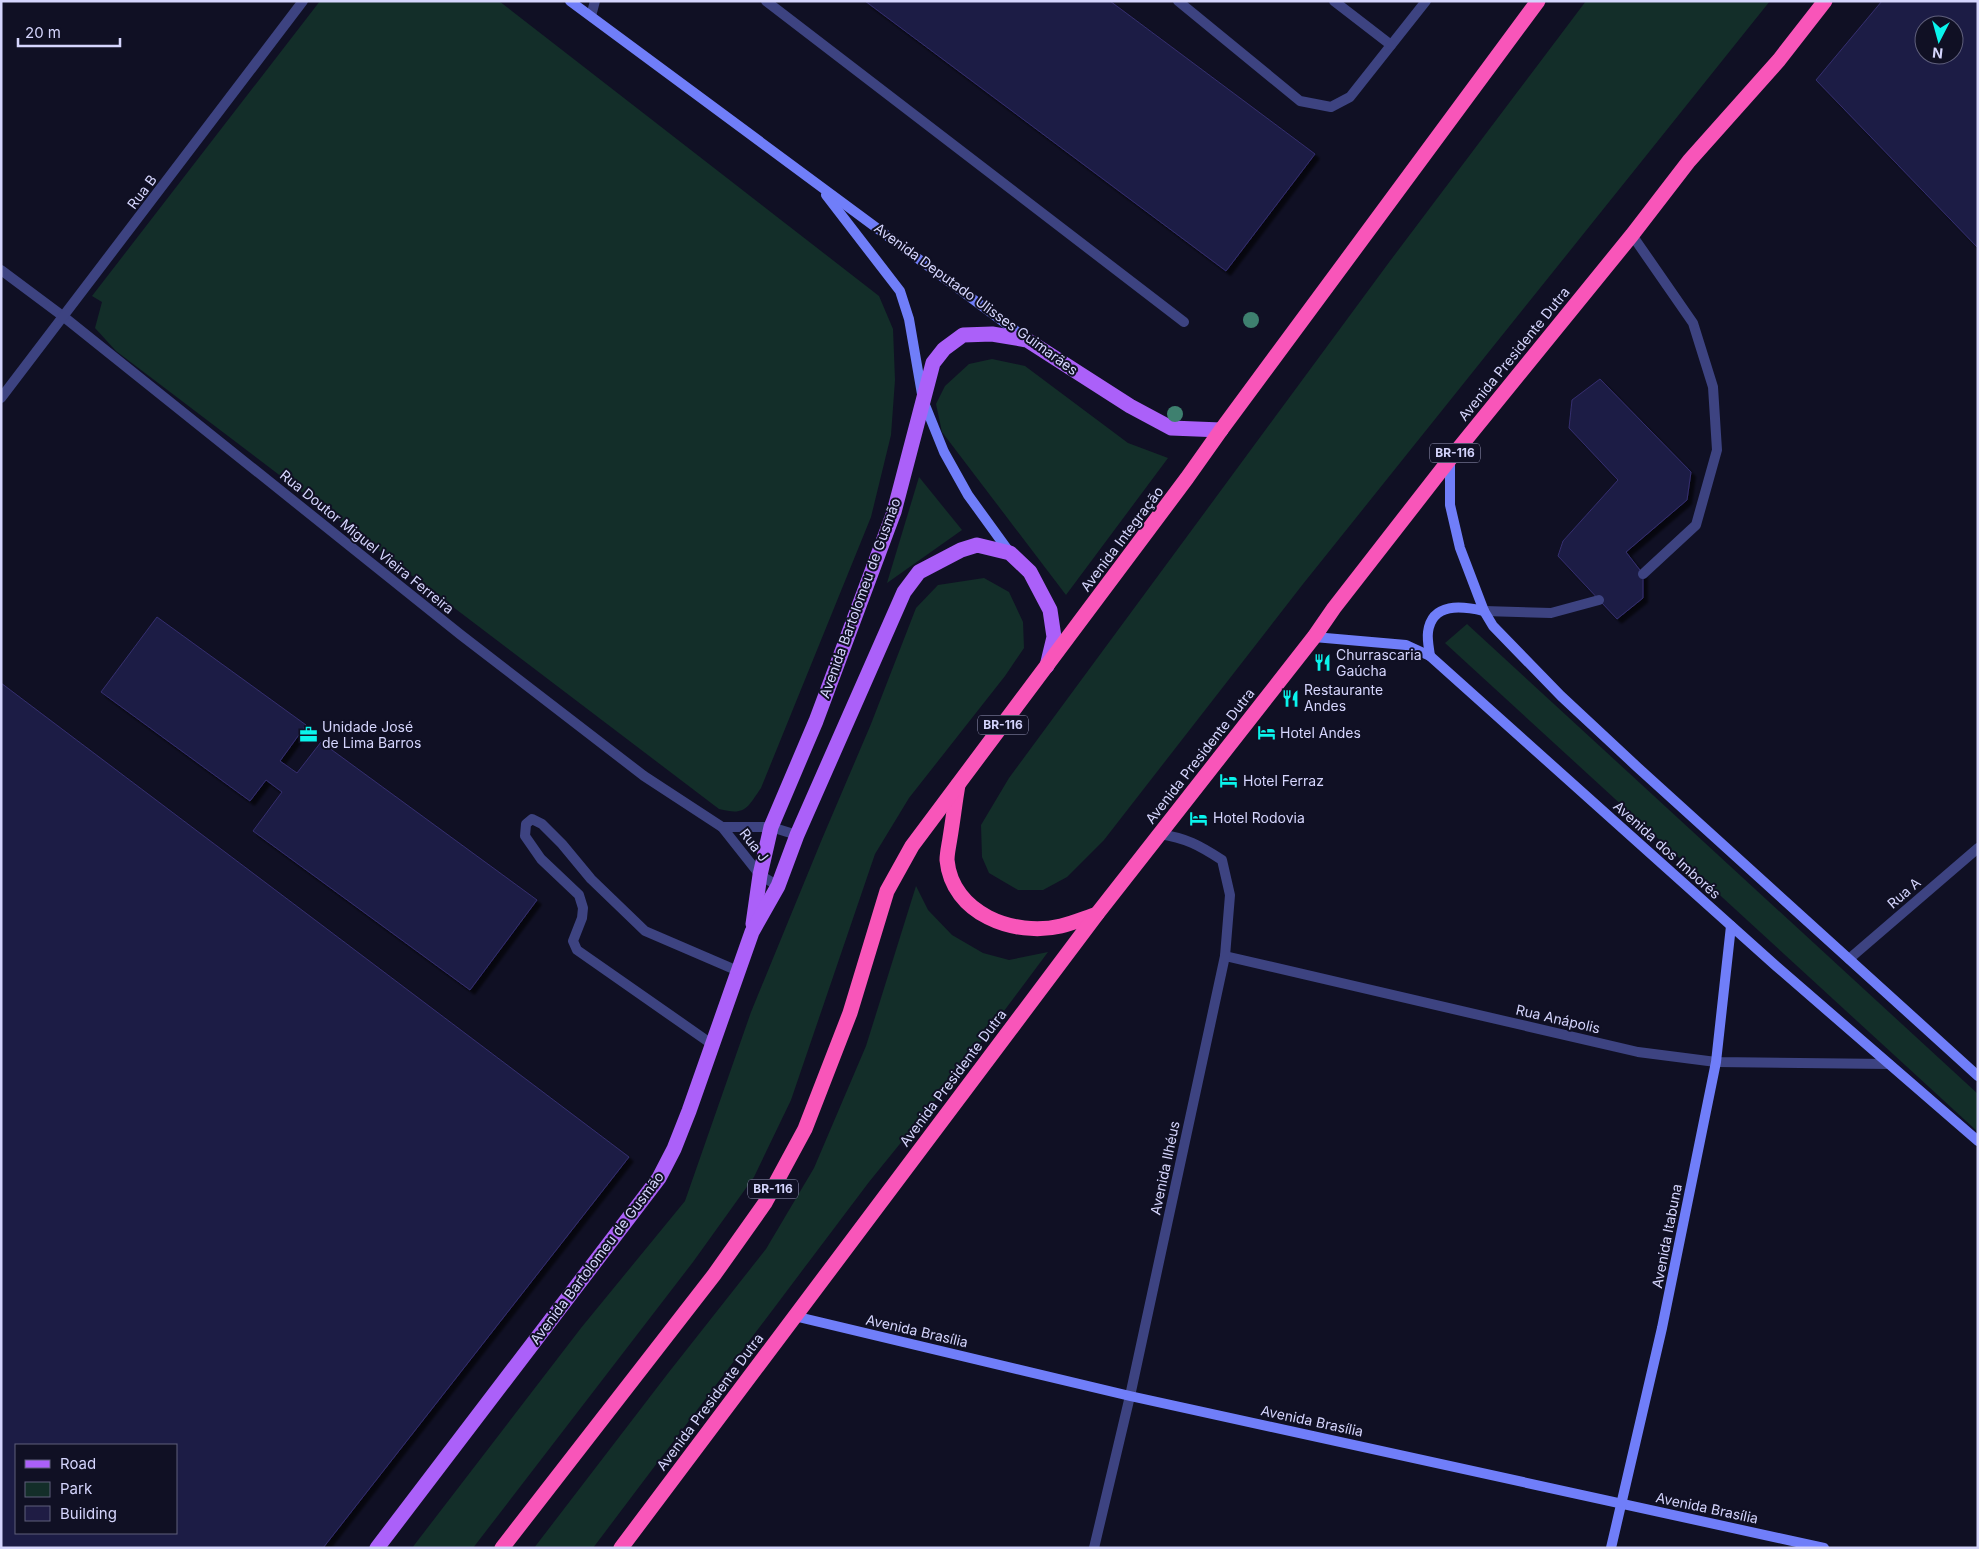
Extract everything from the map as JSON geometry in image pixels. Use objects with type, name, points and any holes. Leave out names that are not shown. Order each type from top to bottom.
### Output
[{"type":"highway","name":"BR-116","points":[[1221,430],[1538,1]]},
{"type":"highway","name":"Avenida Presidente Dutra","points":[[620,1548],[1097,914],[1314,637],[1334,608],[1450,459],[1632,235],[1689,161],[1779,60],[1825,1]]},
{"type":"highway","name":"Avenida Integração","points":[[1047,666],[1221,430]]},
{"type":"highway","name":"BR-116","points":[[502,1548],[708,1282],[766,1203],[805,1129],[826,1077],[850,1013],[887,892],[912,846],[1047,666]]},
{"type":"highway","points":[[958,783],[947,858],[950,878],[956,889],[974,910],[1003,925],[1030,929],[1060,926],[1097,914]]},
{"type":"main road","name":"Avenida Deputado Ulisses Guimarães","points":[[570,1],[1027,340],[1130,406],[1171,428],[1221,430]]},
{"type":"main road","name":"Avenida Deputado Ulisses Guimarães","points":[[820,186],[900,291],[910,319],[922,400],[944,452],[968,495],[1010,553]]},
{"type":"main road","name":"Avenida Bartolomeu de Gusmão","points":[[752,932],[760,875],[771,827],[816,721],[894,512],[932,363],[944,348],[963,335],[992,334],[1027,340]]},
{"type":"main road","points":[[1450,459],[1450,505],[1460,548],[1484,611],[1493,626],[1561,696],[1656,785],[1978,1076]]},
{"type":"main road","name":"Avenida Bartolomeu de Gusmão","points":[[377,1548],[659,1178],[674,1149],[713,1046],[752,932],[778,886],[797,835],[904,592],[919,572],[961,550],[977,545],[1010,553]]},
{"type":"main road","points":[[1010,553],[1030,572],[1050,610],[1054,637],[1047,666]]},
{"type":"main road","points":[[1430,656],[1427,634],[1430,622],[1435,616],[1452,607],[1464,606],[1484,611]]},
{"type":"main road","name":"Avenida dos Imborés","points":[[1314,637],[1406,645],[1430,656],[1731,926],[1978,1140]]},
{"type":"main road","name":"Avenida Itabuna","points":[[1611,1548],[1662,1328],[1716,1062],[1731,926]]},
{"type":"main road","name":"Avenida Brasília","points":[[794,1316],[1130,1396],[1824,1548]]},
{"type":"street","name":"Rua B","points":[[1,398],[303,1]]},
{"type":"street","points":[[590,16],[595,1]]},
{"type":"street","points":[[766,1],[1184,322]]},
{"type":"street","points":[[1178,1],[1300,101],[1331,107],[1350,97],[1426,1]]},
{"type":"street","points":[[1334,1],[1391,45]]},
{"type":"street","points":[[1632,235],[1693,323],[1712,387],[1717,450],[1696,524],[1644,574]]},
{"type":"street","name":"Rua Doutor Miguel Vieira Ferreira","points":[[1,270],[64,317],[461,635],[644,776],[722,827]]},
{"type":"street","points":[[1484,611],[1551,613],[1599,600]]},
{"type":"street","points":[[713,1046],[577,950],[573,941],[582,918],[583,908],[579,895],[541,859],[525,836],[526,824],[532,819],[542,824],[562,844],[591,879],[645,931],[738,971]]},
{"type":"street","name":"Rua J","points":[[722,827],[771,827],[797,835]]},
{"type":"street","name":"Rua J","points":[[722,827],[760,875],[778,886]]},
{"type":"street","name":"Avenida Ilhéus","points":[[1094,1548],[1130,1396],[1225,956],[1230,895],[1222,860],[1197,844],[1179,837],[1159,834]]},
{"type":"street","name":"Rua A","points":[[1849,959],[1978,848]]},
{"type":"street","name":"Rua Anápolis","points":[[1225,956],[1638,1052],[1716,1062],[1890,1064]]},
{"type":"green space","points":[[320,1],[499,1],[879,296],[893,329],[895,380],[891,435],[871,517],[761,788],[745,809],[728,811],[719,809],[116,351],[95,328],[102,302],[92,296]]},
{"type":"green space","points":[[1586,1],[1770,1],[1303,584],[1104,840],[1067,877],[1043,890],[1018,890],[989,873],[982,857],[981,825],[1009,778],[1390,261]]},
{"type":"green space","points":[[992,359],[1025,366],[1128,443],[1168,458],[1066,595],[942,432],[936,404],[945,386],[969,364]]},
{"type":"green space","points":[[919,477],[962,530],[887,583]]},
{"type":"green space","points":[[984,578],[1009,592],[1023,622],[1024,648],[1005,676],[909,798],[875,854],[791,1100],[754,1177],[693,1262],[473,1548],[412,1548],[581,1328],[685,1201],[751,1012],[871,724],[916,608],[938,585]]},
{"type":"green space","points":[[1467,624],[1978,1094],[1978,1132],[1445,643]]},
{"type":"green space","points":[[916,886],[928,910],[952,935],[983,953],[1009,960],[1048,952],[963,1066],[869,1182],[593,1548],[534,1548],[766,1249],[814,1168],[866,1046]]},
{"type":"building","points":[[865,1],[1110,1],[1315,154],[1226,271]]},
{"type":"building","points":[[1882,1],[1978,1],[1978,248],[1816,80]]},
{"type":"building","points":[[1600,379],[1691,472],[1687,500],[1626,552],[1643,574],[1643,598],[1617,619],[1558,556],[1563,541],[1618,480],[1569,428],[1572,400]]},
{"type":"building","points":[[157,617],[306,725],[280,761],[297,773],[321,742],[537,900],[470,990],[253,831],[282,792],[266,780],[250,801],[101,692]]},
{"type":"building","points":[[1,683],[629,1157],[323,1548],[1,1548]]},
{"type":"place","name":"Churrascaria Gaúcha","points":[[1322,663]]},
{"type":"place","name":"Restaurante Andes","points":[[1290,698]]},
{"type":"place","name":"Hotel Andes","points":[[1266,733]]},
{"type":"place","name":"Unidade José de Lima Barros","points":[[308,735]]},
{"type":"place","name":"Hotel Ferraz","points":[[1229,781]]},
{"type":"place","name":"Hotel Rodovia","points":[[1199,818]]}]
